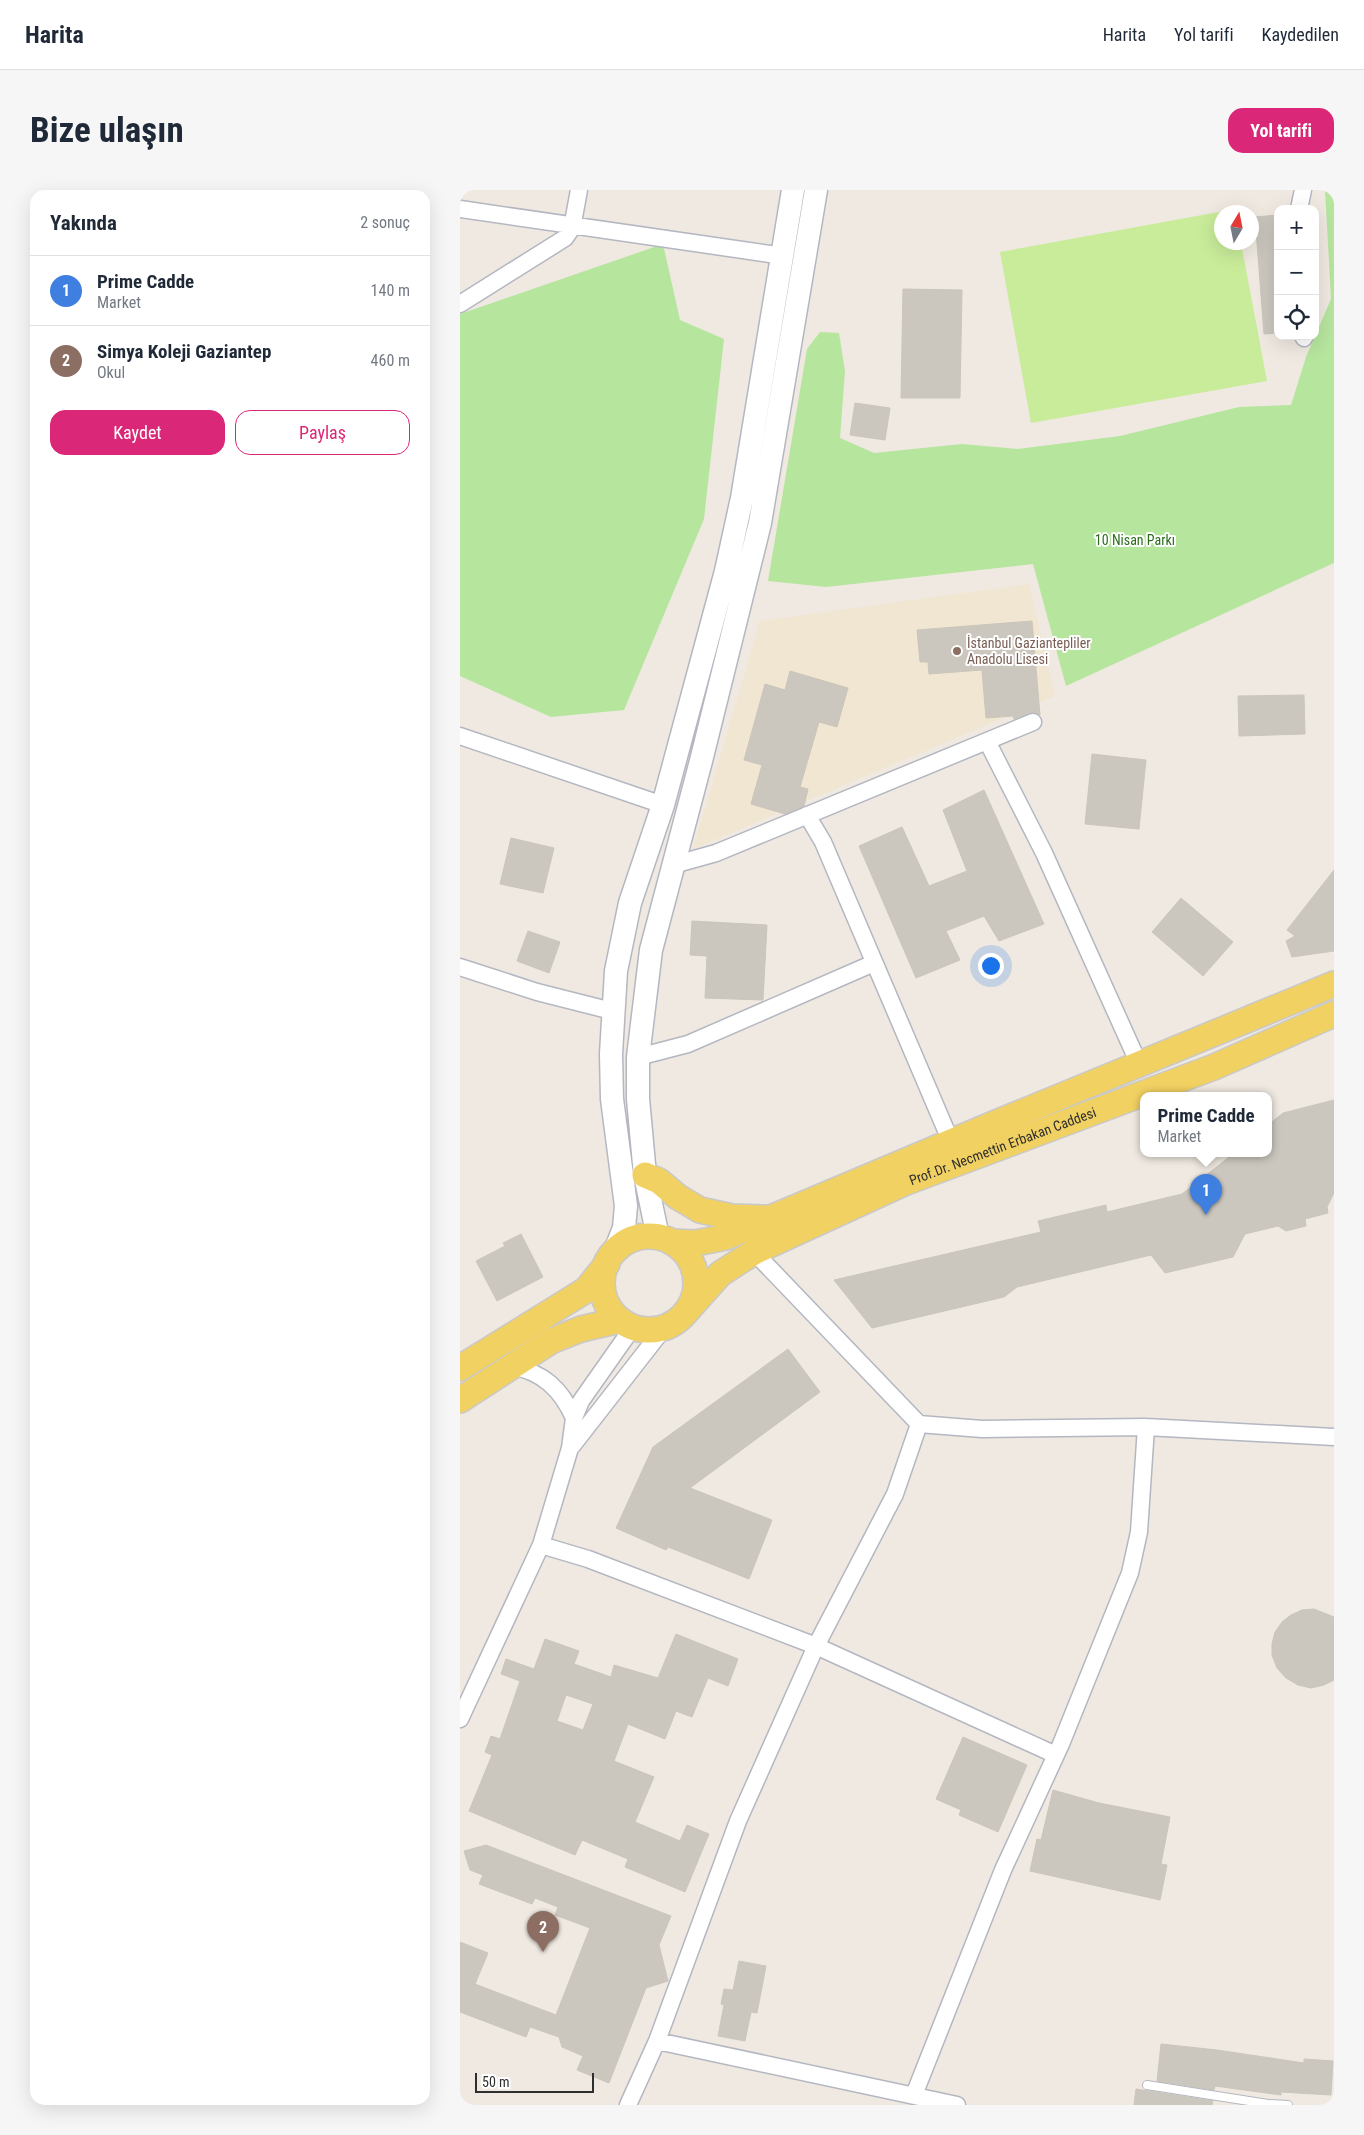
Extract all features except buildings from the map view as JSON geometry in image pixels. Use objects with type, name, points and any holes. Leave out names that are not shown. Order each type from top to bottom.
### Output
[{"type":"main road","name":"Prof.Dr. Necmettin Erbakan Caddesi","points":[[665,1240],[696,1242],[726,1237],[950,1142],[1334,984]]},
{"type":"main road","name":"Prof.Dr. Necmettin Erbakan Caddesi","points":[[1147,1092],[1214,1067],[1334,1014]]},
{"type":"main road","name":"Prof.Dr. Necmettin Erbakan Caddesi","points":[[688,1310],[720,1274],[754,1252],[904,1183],[1140,1095]]},
{"type":"main road","points":[[645,1175],[659,1181],[678,1197],[700,1210],[732,1217],[768,1219]]},
{"type":"main road","points":[[460,1368],[586,1290],[611,1257],[628,1242],[642,1237],[665,1240],[684,1252],[693,1265],[696,1280],[695,1296],[688,1310],[678,1321],[664,1328],[648,1330],[626,1324],[581,1329],[551,1342],[460,1400]]},
{"type":"main road","points":[[611,1257],[602,1278],[604,1294],[610,1308],[626,1324]]},
{"type":"street","points":[[460,304],[560,242],[570,232],[580,190]]},
{"type":"street","points":[[611,1257],[624,1228],[626,1206],[612,1099],[612,1011],[618,962],[630,903],[663,805],[726,571],[740,507],[794,190]]},
{"type":"street","points":[[665,1240],[645,1175],[638,1099],[638,1057],[651,950],[760,523],[816,190]]},
{"type":"street","points":[[1300,205],[1304,190]]},
{"type":"street","points":[[460,209],[784,256]]},
{"type":"street","points":[[674,865],[716,853],[1033,722]]},
{"type":"street","points":[[460,736],[663,805]]},
{"type":"street","points":[[987,741],[1044,853],[1139,1064]]},
{"type":"street","points":[[807,816],[823,842],[950,1142]]},
{"type":"street","points":[[638,1057],[688,1044],[874,963]]},
{"type":"street","points":[[460,967],[537,992],[612,1011]]},
{"type":"street","points":[[754,1252],[919,1424],[982,1428],[1146,1428],[1334,1437]]},
{"type":"street","points":[[460,1719],[541,1545],[570,1448],[574,1418],[626,1324]]},
{"type":"street","points":[[570,1448],[664,1328]]},
{"type":"street","points":[[511,1366],[531,1371],[549,1382],[562,1396],[574,1418]]},
{"type":"street","points":[[628,2105],[657,2041],[738,1822],[816,1646],[895,1494],[919,1424]]},
{"type":"street","points":[[914,2095],[1003,1870],[1056,1755],[1130,1573],[1139,1532],[1146,1428]]},
{"type":"street","points":[[541,1545],[588,1558],[816,1646],[1056,1755]]},
{"type":"street","points":[[657,2041],[957,2105]]},
{"type":"lane","points":[[1148,2085],[1268,2104],[1288,2105]]},
{"type":"shaded area","points":[[1029,584],[1055,696],[693,849],[760,621]]},
{"type":"green space","name":"10 Nisan Parkı","points":[[1325,190],[1334,190],[1334,563],[1066,686],[1033,564],[826,587],[768,581],[807,349],[820,332],[839,333],[845,371],[840,438],[874,453],[962,444],[1018,449],[1120,436],[1239,407],[1291,405],[1306,357],[1313,340],[1319,340],[1319,327],[1331,299]]},
{"type":"green space","points":[[1214,213],[1214,250],[1242,250],[1267,381],[1031,423],[1000,252]]},
{"type":"green space","points":[[663,244],[680,320],[724,339],[704,519],[624,710],[551,717],[460,676],[460,314]]},
{"type":"place","name":"İstanbul Gaziantepliler Anadolu Lisesi","points":[[957,651]]},
{"type":"place","name":"Prime Cadde","points":[[1206,1215]]},
{"type":"place","name":"Simya Koleji Gaziantep","points":[[543,1952]]}]
